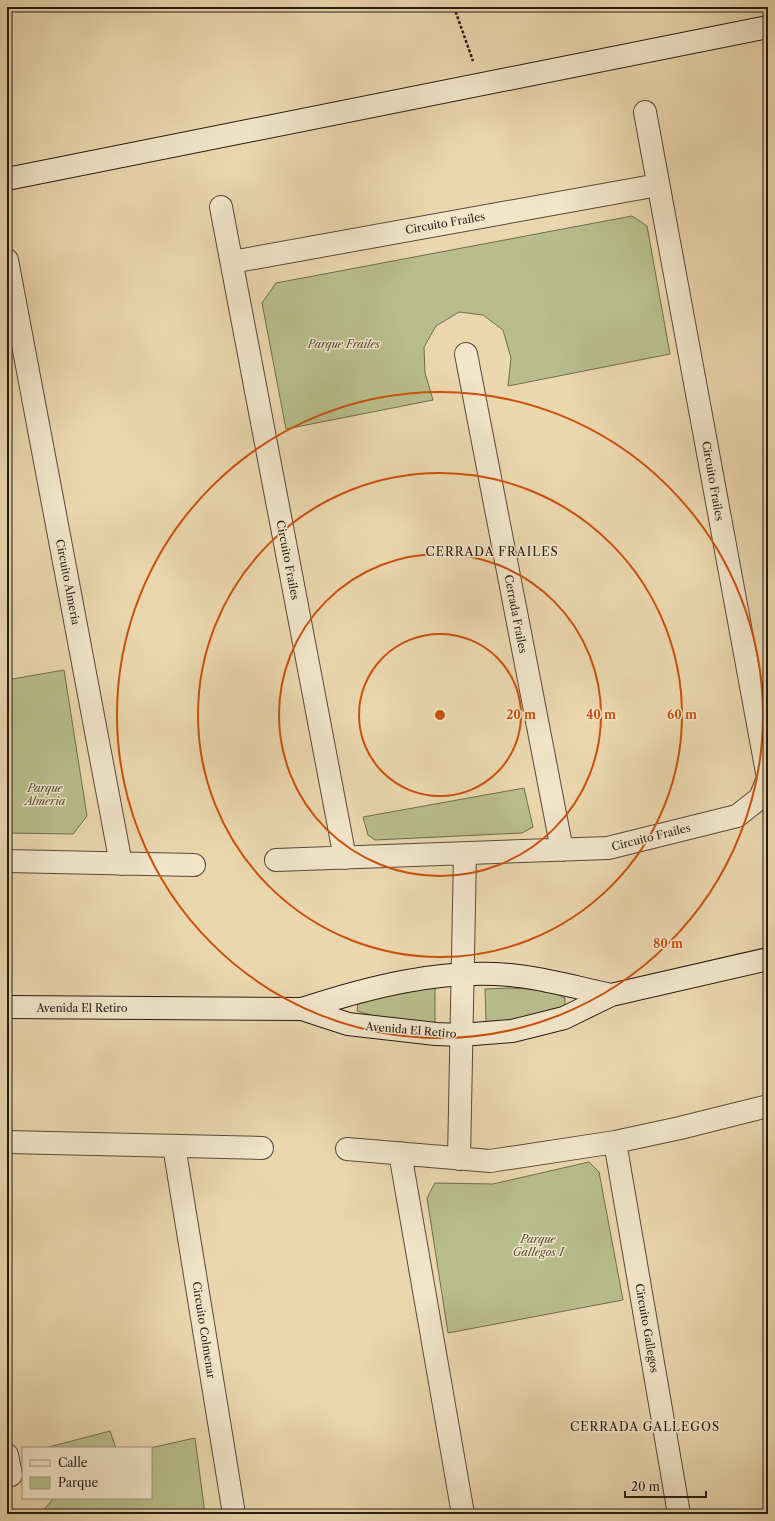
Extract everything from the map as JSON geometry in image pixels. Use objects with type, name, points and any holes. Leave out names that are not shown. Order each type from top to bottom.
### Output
[{"type":"street","points":[[7,179],[768,27]]},
{"type":"street","name":"Circuito Frailes","points":[[276,860],[608,848],[737,816],[760,798],[768,778],[645,112]]},
{"type":"street","name":"Circuito Frailes","points":[[232,262],[658,184]]},
{"type":"street","name":"Circuito Frailes","points":[[221,207],[345,858]]},
{"type":"street","name":"Circuito Almeria","points":[[7,260],[11,302],[121,864]]},
{"type":"street","name":"Cerrada Frailes","points":[[466,354],[562,850]]},
{"type":"street","points":[[459,1159],[465,854]]},
{"type":"street","points":[[7,862],[194,865]]},
{"type":"street","name":"Avenida El Retiro","points":[[302,1009],[348,1024],[436,1034],[462,1035],[512,1031],[564,1018],[611,995],[768,959]]},
{"type":"street","name":"Avenida El Retiro","points":[[7,1007],[302,1009],[370,988],[438,976],[462,975],[511,975],[563,984],[611,995]]},
{"type":"street","points":[[347,1149],[490,1161],[615,1142],[680,1128],[768,1106]]},
{"type":"street","points":[[7,1142],[262,1148]]},
{"type":"street","name":"Circuito Gallegos","points":[[615,1142],[679,1514]]},
{"type":"street","name":"Circuito Colmenar","points":[[174,1146],[234,1514]]},
{"type":"street","points":[[400,1153],[463,1514]]},
{"type":"path","points":[[454,7],[480,84]]},
{"type":"green space","name":"Parque Frailes","points":[[632,216],[647,226],[670,354],[508,386],[511,358],[503,330],[483,315],[459,312],[436,326],[424,347],[425,373],[433,400],[286,429],[262,303],[276,283]]},
{"type":"green space","name":"Parque Almeria","points":[[64,670],[87,816],[73,834],[7,833],[7,680]]},
{"type":"green space","points":[[524,788],[533,827],[522,833],[375,840],[368,835],[363,817]]},
{"type":"green space","points":[[435,987],[435,1024],[384,1019],[357,1011],[358,1003],[381,994]]},
{"type":"green space","points":[[509,988],[547,990],[565,998],[565,1006],[547,1016],[507,1022],[486,1023],[485,989]]},
{"type":"green space","name":"Parque Gallegos I","points":[[589,1162],[599,1172],[623,1300],[448,1333],[427,1198],[435,1183],[493,1184]]},
{"type":"green space","points":[[110,1431],[116,1447],[49,1447]]},
{"type":"green space","points":[[195,1438],[205,1514],[40,1514],[52,1499],[152,1499],[152,1448]]},
{"type":"district","name":"CERRADA FRAILES","points":[[492,552]]},
{"type":"district","name":"CERRADA GALLEGOS","points":[[645,1427]]}]
